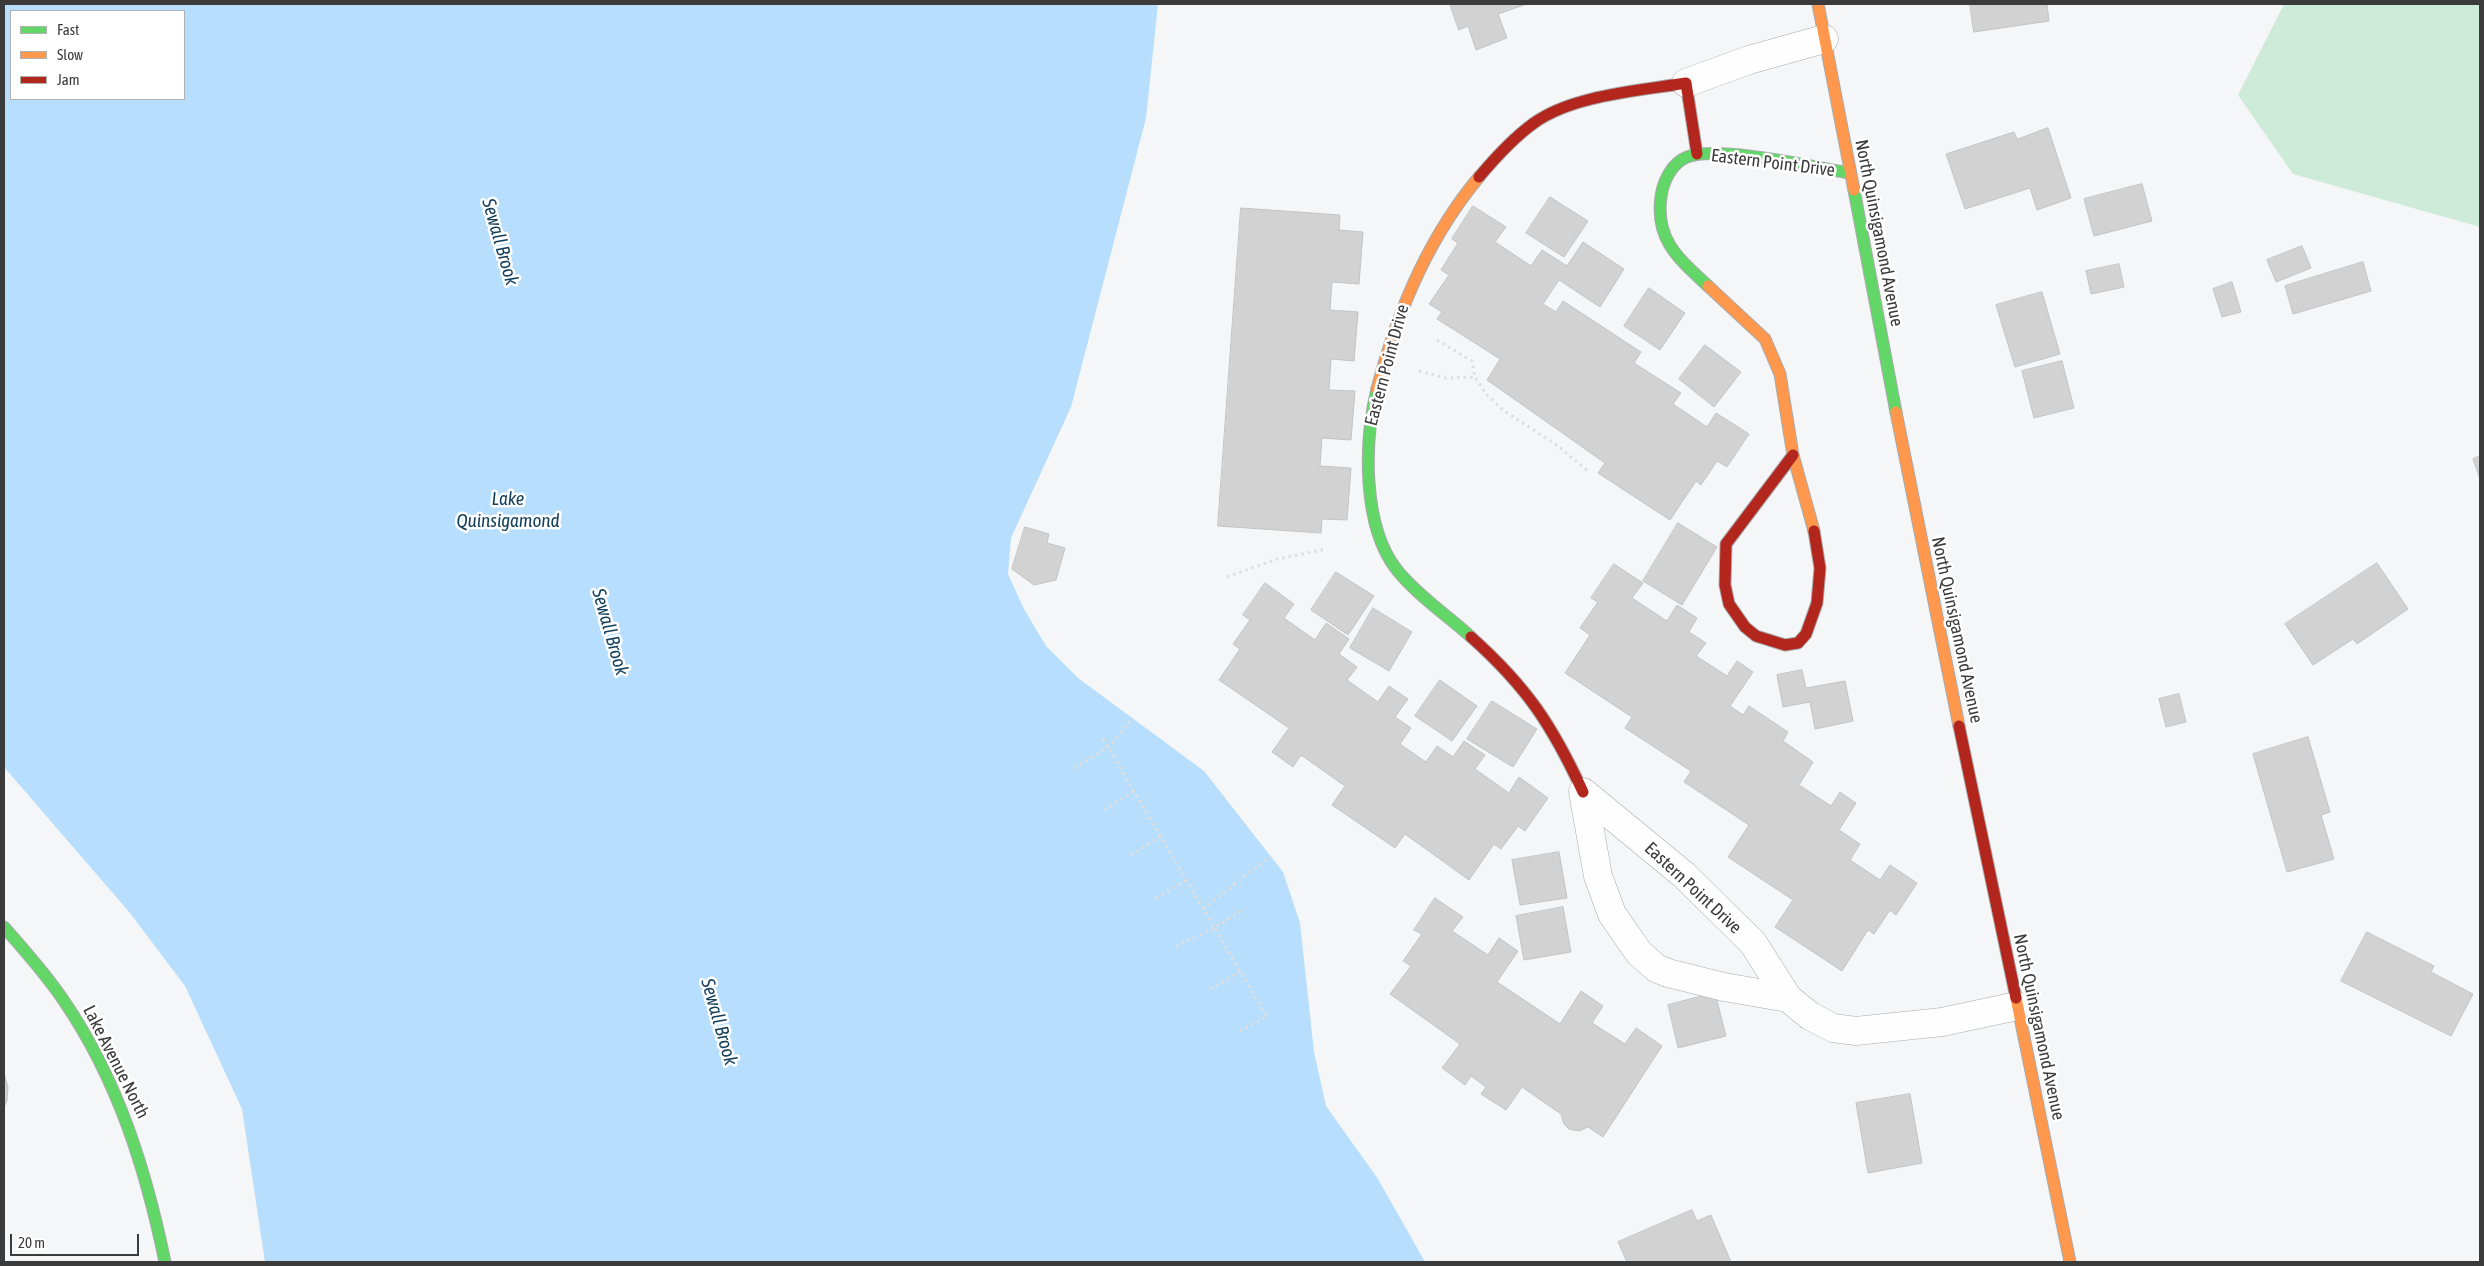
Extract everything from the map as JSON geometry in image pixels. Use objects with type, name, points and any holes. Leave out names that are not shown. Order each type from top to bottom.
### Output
[{"type":"street","name":"North Quinsigamond Avenue","points":[[1818,4],[1922,546],[2070,1262]]},
{"type":"street","name":"Eastern Point Drive","points":[[1788,998],[1724,987],[1668,973],[1656,968],[1639,953],[1612,914],[1598,876],[1583,792],[1562,744],[1535,703],[1505,669],[1397,570],[1377,530],[1367,464],[1369,430],[1384,362],[1408,291],[1445,223],[1500,152],[1536,122],[1581,102],[1686,83],[1749,60],[1824,40]]},
{"type":"street","name":"Eastern Point Drive","points":[[1686,83],[1697,154]]},
{"type":"street","name":"Eastern Point Drive","points":[[1793,455],[1726,544],[1725,585],[1729,604],[1745,627],[1756,636],[1785,646],[1798,643],[1806,634],[1817,603],[1820,568],[1810,513],[1793,455],[1780,374],[1765,339],[1674,254],[1664,238],[1659,204],[1662,188],[1676,165],[1687,157],[1697,154],[1723,154],[1849,173]]},
{"type":"street","name":"Eastern Point Drive","points":[[1583,792],[1684,875],[1753,943],[1788,998],[1810,1016],[1833,1028],[1856,1031],[1942,1022],[2017,1006]]},
{"type":"street","name":"Lake Avenue North","points":[[4,927],[61,994],[90,1041],[115,1090],[135,1141],[152,1198],[164,1262]]},
{"type":"path","points":[[1437,340],[1472,361],[1475,377],[1487,395],[1503,410],[1558,446],[1588,471]]},
{"type":"path","points":[[1384,362],[1446,378],[1475,377]]},
{"type":"path","points":[[1227,577],[1277,559],[1327,549]]},
{"type":"path","points":[[1074,768],[1108,747],[1133,718]]},
{"type":"path","points":[[1103,739],[1267,1017],[1240,1031]]},
{"type":"path","points":[[1104,810],[1134,791]]},
{"type":"path","points":[[1131,855],[1161,836]]},
{"type":"path","points":[[1203,909],[1271,856]]},
{"type":"path","points":[[1156,898],[1187,880]]},
{"type":"path","points":[[1176,946],[1214,928],[1244,909]]},
{"type":"path","points":[[1210,989],[1240,972]]},
{"type":"green space","points":[[2284,4],[2480,4],[2480,227],[2293,174],[2238,95]]},
{"type":"water","name":"Lake Quinsigamond","points":[[4,4],[1158,4],[1146,118],[1071,407],[1011,538],[1008,574],[1024,609],[1046,646],[1078,678],[1204,771],[1283,872],[1300,923],[1314,1052],[1326,1106],[1378,1179],[1425,1262],[265,1262],[242,1109],[185,986],[130,913],[4,767]]},
{"type":"building","points":[[1450,4],[1527,4],[1498,14],[1507,38],[1476,50],[1468,26],[1459,30]]},
{"type":"building","points":[[1970,4],[2047,4],[2049,21],[1974,32]]},
{"type":"building","points":[[2048,128],[2071,198],[2037,210],[2030,188],[1965,209],[1946,154],[2014,132],[2017,139]]},
{"type":"building","points":[[2142,184],[2152,221],[2094,236],[2084,199]]},
{"type":"building","points":[[1550,197],[1588,221],[1564,257],[1526,233]]},
{"type":"building","points":[[1473,206],[1506,227],[1495,242],[1531,266],[1542,250],[1567,266],[1583,242],[1624,269],[1600,307],[1559,280],[1543,304],[1556,312],[1563,301],[1641,352],[1634,363],[1681,393],[1673,404],[1707,427],[1716,413],[1749,434],[1727,467],[1717,461],[1701,485],[1696,481],[1670,520],[1598,473],[1605,463],[1487,380],[1500,359],[1437,319],[1442,312],[1429,304],[1449,275],[1441,270],[1458,243],[1452,239]]},
{"type":"building","points":[[1241,208],[1340,215],[1339,230],[1363,232],[1359,284],[1332,282],[1330,310],[1358,312],[1354,361],[1331,359],[1329,390],[1355,391],[1351,440],[1322,438],[1320,466],[1351,468],[1347,520],[1322,519],[1321,533],[1218,526]]},
{"type":"building","points":[[2302,246],[2311,268],[2276,282],[2267,260]]},
{"type":"building","points":[[2363,262],[2371,291],[2293,314],[2285,286]]},
{"type":"building","points":[[2119,264],[2124,287],[2091,294],[2086,271]]},
{"type":"building","points":[[2232,282],[2241,312],[2222,317],[2213,289]]},
{"type":"building","points":[[1649,288],[1685,313],[1660,350],[1624,326]]},
{"type":"building","points":[[2042,292],[2060,354],[2015,367],[1996,305]]},
{"type":"building","points":[[1705,345],[1741,372],[1714,407],[1679,379]]},
{"type":"building","points":[[2062,361],[2074,408],[2034,418],[2022,371]]},
{"type":"building","points":[[2480,456],[2480,479],[2473,459]]},
{"type":"building","points":[[1678,523],[1717,547],[1682,605],[1643,581]]},
{"type":"building","points":[[1025,527],[1049,534],[1047,543],[1065,548],[1056,580],[1034,585],[1012,569]]},
{"type":"building","points":[[2377,563],[2408,609],[2357,644],[2353,639],[2313,665],[2285,624]]},
{"type":"building","points":[[1614,564],[1643,583],[1632,598],[1667,621],[1677,605],[1697,618],[1689,632],[1706,643],[1696,656],[1727,676],[1737,661],[1753,672],[1730,706],[1743,715],[1749,706],[1788,732],[1783,741],[1813,762],[1799,785],[1831,806],[1840,792],[1856,803],[1839,830],[1860,844],[1850,860],[1880,880],[1890,865],[1917,883],[1896,915],[1890,910],[1874,934],[1868,930],[1842,971],[1775,927],[1793,900],[1728,857],[1749,825],[1684,782],[1691,771],[1625,728],[1632,717],[1565,673],[1590,635],[1580,628],[1598,602],[1591,598]]},
{"type":"building","points":[[1336,572],[1374,596],[1348,635],[1311,610]]},
{"type":"building","points":[[1265,583],[1294,604],[1284,618],[1315,640],[1326,623],[1349,639],[1339,654],[1357,667],[1347,680],[1378,702],[1389,686],[1408,699],[1395,717],[1411,728],[1400,744],[1426,762],[1437,746],[1453,757],[1464,741],[1485,755],[1475,769],[1509,793],[1519,777],[1548,798],[1525,831],[1518,826],[1501,849],[1494,844],[1469,880],[1405,834],[1395,848],[1332,805],[1345,786],[1301,755],[1293,767],[1272,752],[1289,728],[1219,680],[1240,649],[1233,644],[1250,620],[1243,615]]},
{"type":"building","points":[[1373,608],[1412,632],[1389,671],[1350,648]]},
{"type":"building","points":[[1802,670],[1806,688],[1845,681],[1853,721],[1815,729],[1810,702],[1783,707],[1777,675]]},
{"type":"building","points":[[1440,680],[1477,706],[1452,741],[1415,716]]},
{"type":"building","points":[[2179,694],[2186,722],[2166,727],[2159,699]]},
{"type":"building","points":[[1492,701],[1537,729],[1513,767],[1467,739]]},
{"type":"building","points":[[2308,737],[2330,812],[2321,815],[2334,859],[2287,872],[2253,754]]},
{"type":"building","points":[[1559,852],[1567,898],[1520,905],[1512,860]]},
{"type":"building","points":[[1435,898],[1463,917],[1452,931],[1488,955],[1499,938],[1518,951],[1497,982],[1560,1024],[1581,991],[1603,1006],[1592,1023],[1625,1044],[1636,1028],[1662,1046],[1603,1137],[1588,1127],[1579,1131],[1569,1129],[1564,1124],[1561,1114],[1522,1087],[1506,1110],[1481,1094],[1486,1087],[1471,1076],[1465,1085],[1442,1068],[1460,1044],[1390,994],[1411,966],[1403,961],[1422,934],[1414,930]]},
{"type":"building","points":[[1563,907],[1571,952],[1524,960],[1516,916]]},
{"type":"building","points":[[2367,932],[2434,966],[2431,972],[2473,994],[2451,1036],[2341,981]]},
{"type":"building","points":[[1715,993],[1726,1036],[1678,1048],[1668,1005]]},
{"type":"building","points":[[4,1073],[8,1087],[7,1101],[4,1107]]},
{"type":"building","points":[[1910,1094],[1922,1163],[1868,1173],[1856,1103]]},
{"type":"building","points":[[1692,1210],[1697,1221],[1711,1215],[1731,1262],[1627,1262],[1618,1242]]},
{"type":"traffic: fast","points":[[1708,286],[1671,247],[1662,225],[1660,212],[1662,191],[1669,173],[1677,164],[1687,157],[1701,154],[1743,155],[1849,173]]},
{"type":"traffic: fast","points":[[1854,190],[1896,412]]},
{"type":"traffic: fast","points":[[1377,389],[1368,458],[1372,507],[1377,530],[1386,552],[1397,570],[1423,596],[1471,637]]},
{"type":"traffic: fast","points":[[4,927],[57,991],[83,1031],[100,1062],[115,1094],[139,1160],[165,1262]]},
{"type":"traffic: slow","points":[[1818,4],[1854,190]]},
{"type":"traffic: slow","points":[[1377,389],[1394,332],[1416,277],[1444,225],[1479,177]]},
{"type":"traffic: slow","points":[[1708,286],[1765,339],[1780,374],[1793,455],[1814,531]]},
{"type":"traffic: slow","points":[[1896,412],[1959,726]]},
{"type":"traffic: slow","points":[[2016,998],[2070,1262]]},
{"type":"traffic: jam","points":[[1479,177],[1519,135],[1534,123],[1550,114],[1568,106],[1607,95],[1686,83],[1697,154]]},
{"type":"traffic: jam","points":[[1793,455],[1726,544],[1725,585],[1729,604],[1745,627],[1756,636],[1785,645],[1798,643],[1806,634],[1817,603],[1820,568],[1814,531]]},
{"type":"traffic: jam","points":[[1471,637],[1491,655],[1523,690],[1549,727],[1583,792]]},
{"type":"traffic: jam","points":[[1959,726],[2016,998]]},
{"type":"water label","name":"Sewall Brook","points":[[500,242]]},
{"type":"water label","name":"Sewall Brook","points":[[610,632]]},
{"type":"water label","name":"Sewall Brook","points":[[719,1022]]}]
